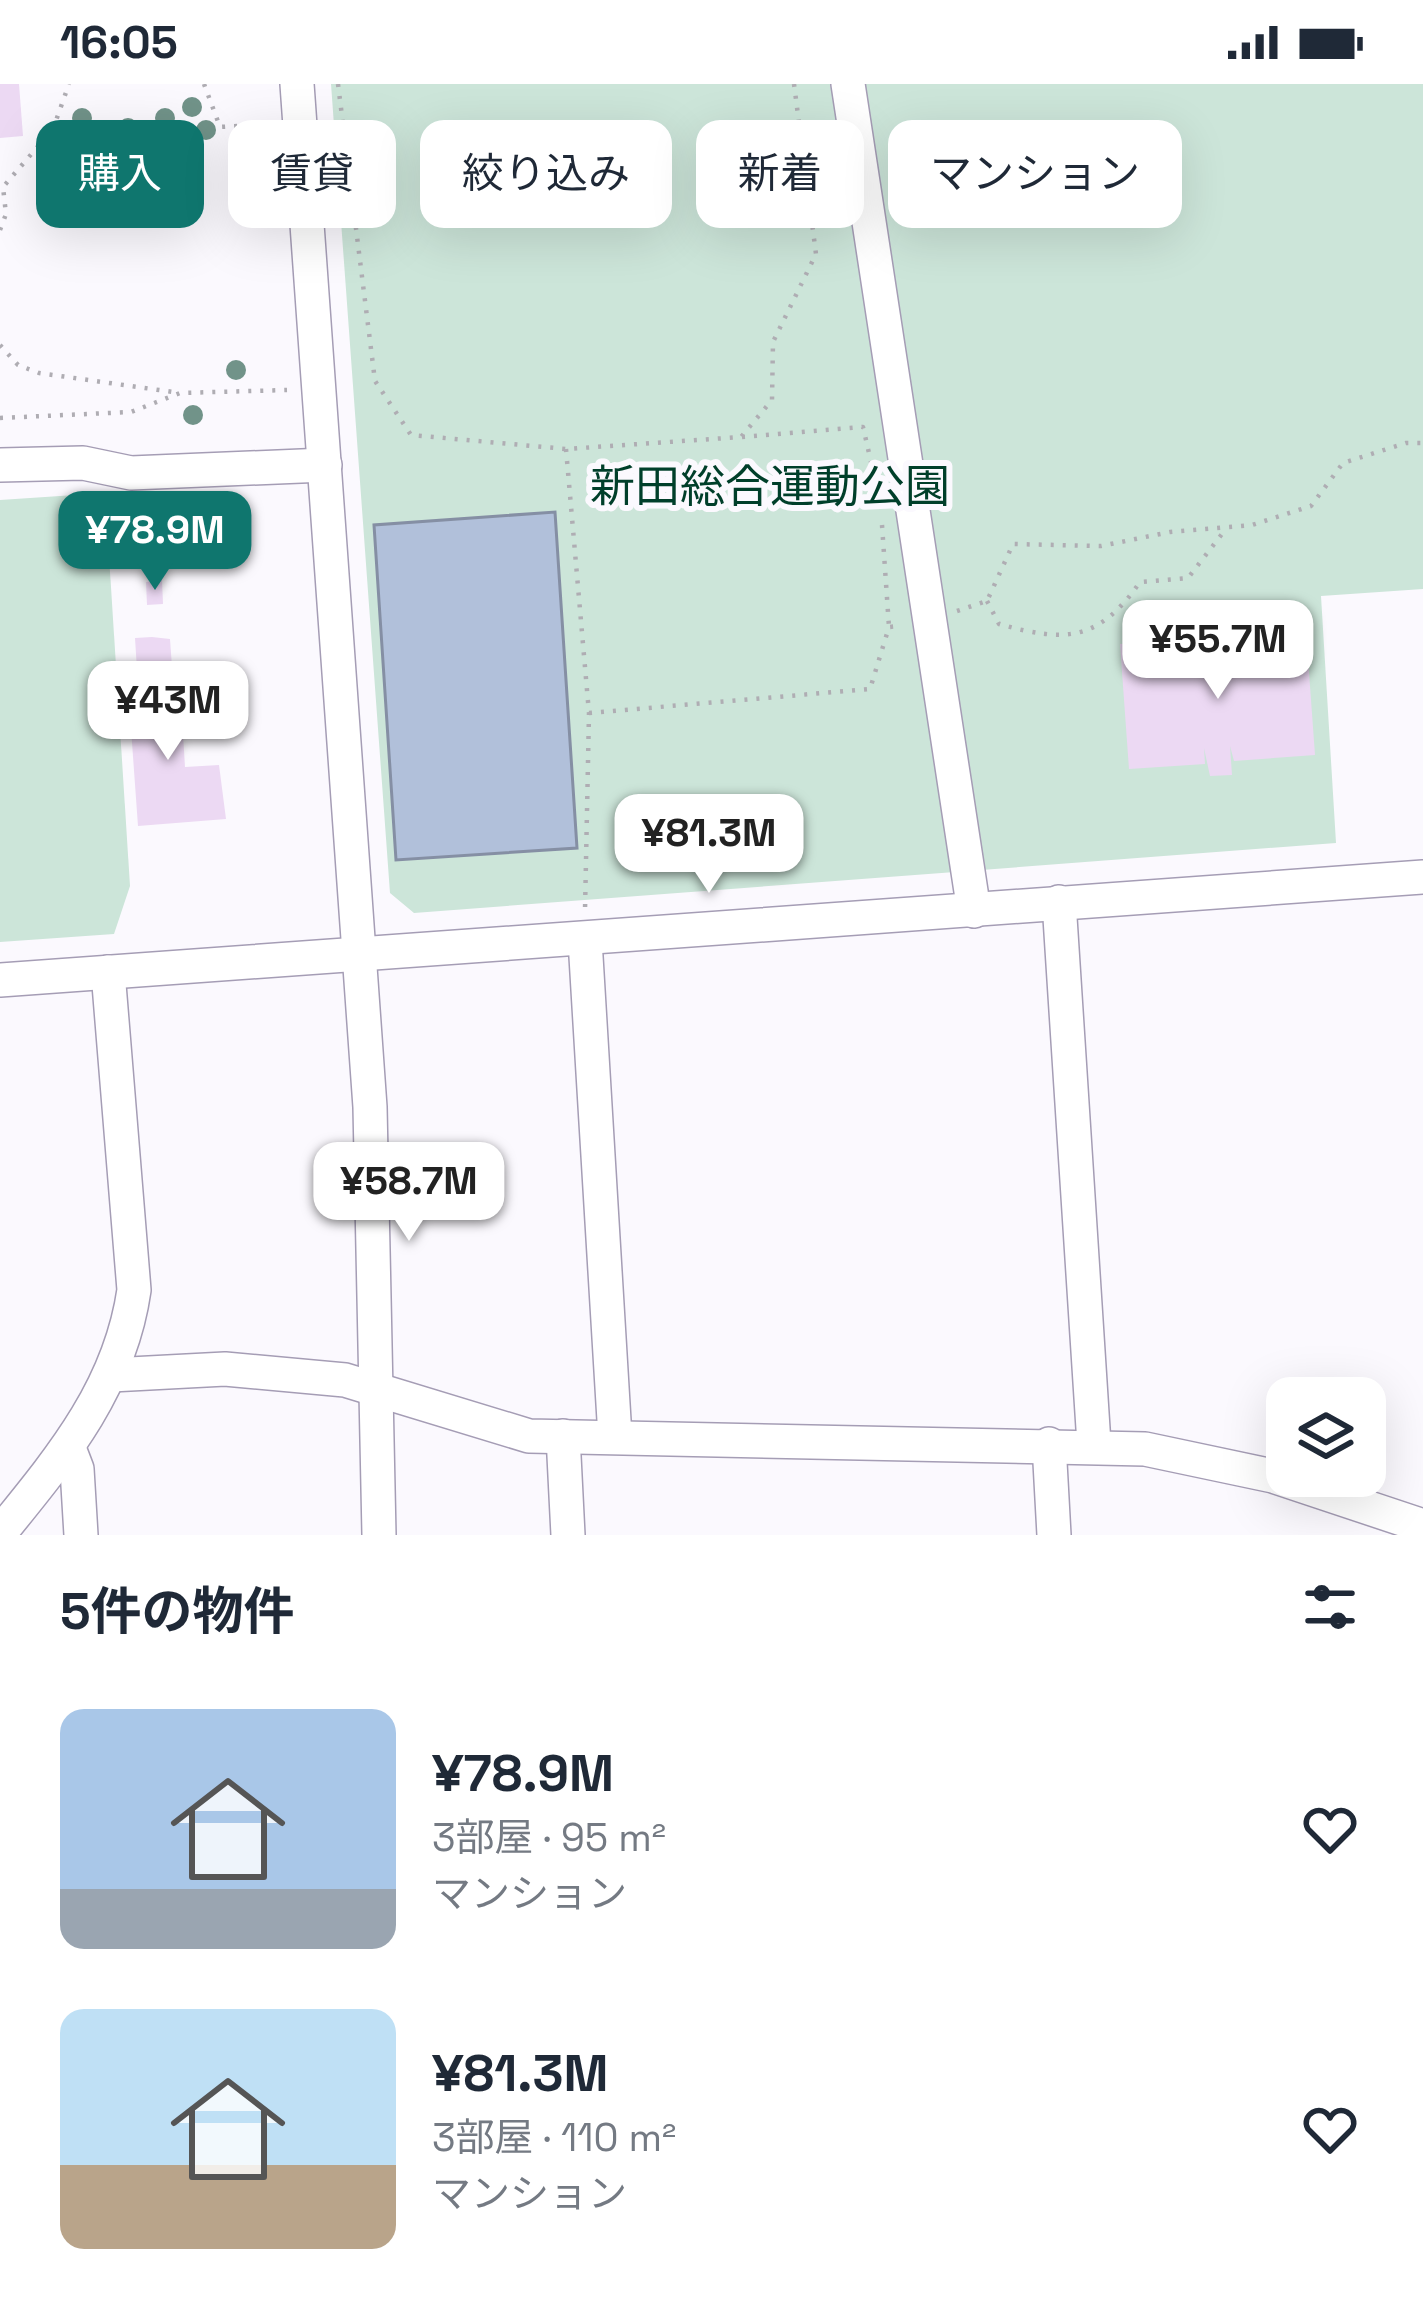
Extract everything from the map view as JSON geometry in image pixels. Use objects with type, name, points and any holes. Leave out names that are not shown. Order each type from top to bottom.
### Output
[{"type":"street","points":[[296,84],[370,1107],[379,1535]]},
{"type":"street","points":[[848,84],[974,910]]},
{"type":"street","points":[[0,465],[83,463],[131,473],[325,465]]},
{"type":"street","points":[[0,980],[1423,877]]},
{"type":"street","points":[[1059,902],[1094,1444]]},
{"type":"street","points":[[585,940],[615,1437]]},
{"type":"street","points":[[0,1533],[69,1448],[111,1375],[128,1334],[134,1290],[108,972]]},
{"type":"street","points":[[111,1375],[278,1371],[379,1388],[507,1432],[563,1436],[1094,1444],[1203,1458],[1423,1526]]},
{"type":"street","points":[[563,1436],[568,1535]]},
{"type":"street","points":[[1049,1444],[1054,1535]]},
{"type":"street","points":[[69,1448],[77,1469],[81,1535]]},
{"type":"path","points":[[0,230],[6,214],[3,187],[53,129],[69,84]]},
{"type":"path","points":[[204,84],[220,127],[228,126]]},
{"type":"path","points":[[338,84],[375,381],[410,435],[566,448],[863,427],[876,484]]},
{"type":"path","points":[[742,437],[772,400],[773,342],[816,254],[794,84]]},
{"type":"path","points":[[0,345],[18,365],[38,373],[181,393],[299,389]]},
{"type":"path","points":[[0,418],[131,412],[181,393]]},
{"type":"path","points":[[890,627],[987,601],[1013,544],[1101,546],[1227,527],[1312,506],[1343,463],[1423,443]]},
{"type":"path","points":[[566,448],[590,713],[585,940]]},
{"type":"path","points":[[590,713],[870,689],[890,627],[882,524]]},
{"type":"path","points":[[987,601],[999,624],[1038,635],[1085,633],[1115,617],[1139,582],[1188,578],[1227,527]]},
{"type":"green space","name":"新田総合運動公園","points":[[331,84],[1423,84],[1423,589],[1321,596],[1336,843],[414,913],[390,893],[342,228],[396,228],[396,120],[334,120]]},
{"type":"green space","points":[[105,493],[130,886],[114,934],[0,942],[0,500]]},
{"type":"water","points":[[555,512],[577,848],[396,860],[374,525]]},
{"type":"building","points":[[0,84],[19,84],[23,136],[0,138]]},
{"type":"building","points":[[161,522],[162,542],[130,551],[128,525]]},
{"type":"building","points":[[162,580],[163,604],[147,605],[146,582]]},
{"type":"building","points":[[1306,631],[1315,755],[1234,761],[1230,746],[1232,775],[1210,776],[1204,748],[1205,764],[1129,769],[1120,644],[1197,638],[1199,669],[1227,667],[1225,636]]},
{"type":"building","points":[[135,638],[170,639],[172,667],[137,670]]},
{"type":"building","points":[[180,684],[185,767],[219,765],[226,819],[138,826],[128,687]]}]
